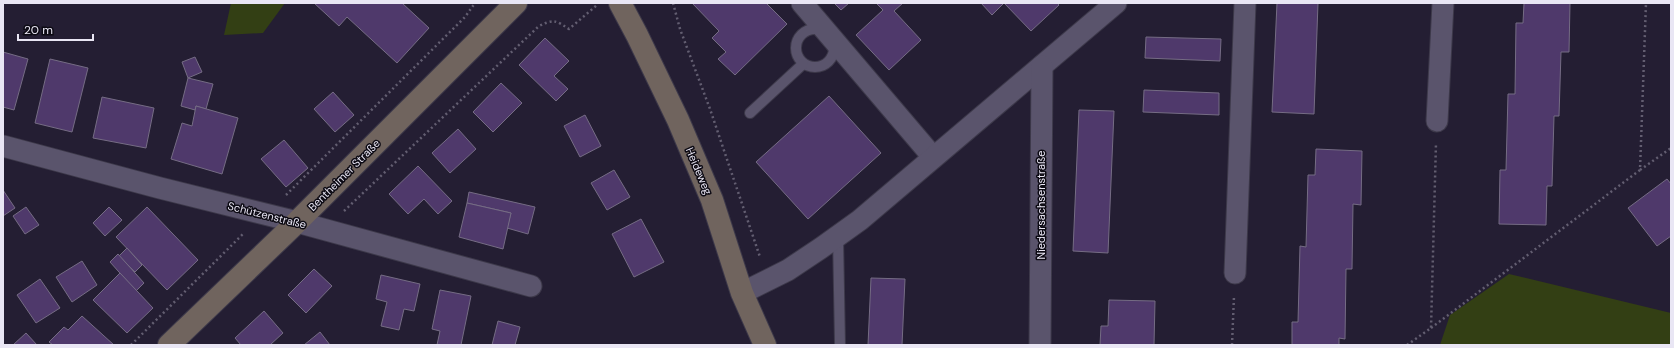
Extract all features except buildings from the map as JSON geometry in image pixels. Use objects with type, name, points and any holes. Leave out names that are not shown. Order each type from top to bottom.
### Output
[{"type":"street","name":"Bentheimer Straße","points":[[169,345],[297,222],[516,3]]},
{"type":"street","name":"Heideweg","points":[[620,3],[637,34],[678,120],[712,200],[742,293],[764,345]]},
{"type":"street","points":[[802,3],[933,157]]},
{"type":"street","points":[[1234,273],[1245,3]]},
{"type":"street","points":[[1437,121],[1443,3]]},
{"type":"street","points":[[742,293],[788,270],[860,220],[1042,66],[1104,7]]},
{"type":"street","name":"Niedersachsenstraße","points":[[1040,345],[1042,66]]},
{"type":"street","name":"Schützenstraße","points":[[3,146],[297,222],[531,286]]},
{"type":"lane","points":[[818,29],[824,31],[829,36],[834,47],[834,53],[827,64],[815,68],[804,64],[799,59],[796,47],[801,35],[806,31],[818,29]]},
{"type":"lane","points":[[750,113],[804,64]]},
{"type":"lane","points":[[838,236],[840,345]]},
{"type":"path","points":[[131,345],[465,17],[475,3]]},
{"type":"path","points":[[325,230],[538,26],[551,20],[570,29],[599,3]]},
{"type":"path","points":[[673,3],[680,29],[740,194],[767,280]]},
{"type":"path","points":[[1640,170],[1646,3]]},
{"type":"path","points":[[1431,328],[1437,121]]},
{"type":"path","points":[[1407,345],[1671,148]]},
{"type":"path","points":[[1232,345],[1234,273]]},
{"type":"green space","points":[[231,3],[285,3],[263,33],[224,35]]},
{"type":"green space","points":[[1509,274],[1671,313],[1671,345],[1440,345],[1450,315]]}]
